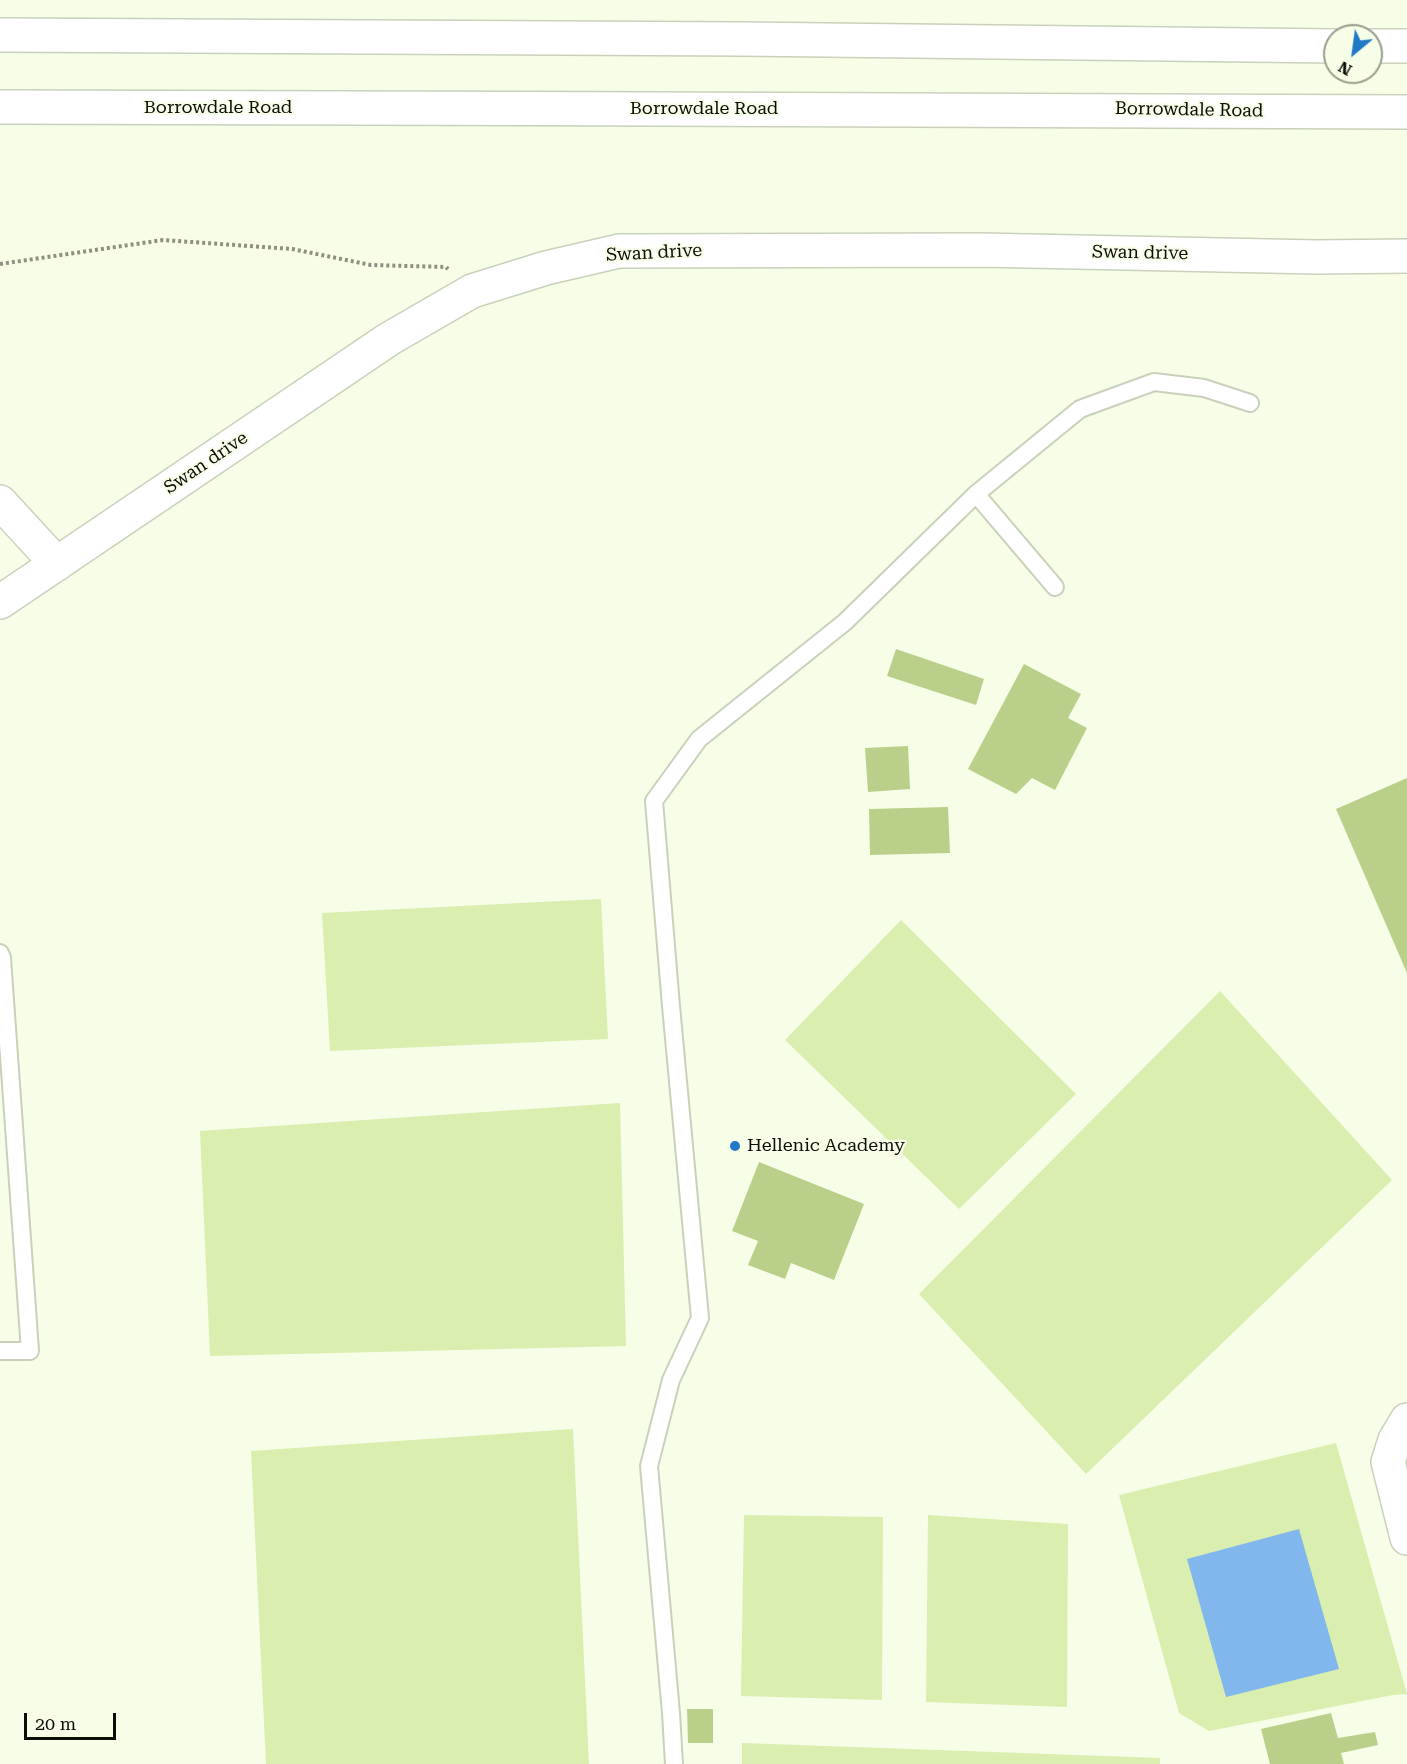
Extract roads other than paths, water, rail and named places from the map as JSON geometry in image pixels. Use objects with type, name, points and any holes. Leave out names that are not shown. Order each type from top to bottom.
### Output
[{"type":"main road","points":[[0,34],[1323,46]]},
{"type":"main road","points":[[1383,46],[1407,46]]},
{"type":"main road","name":"Borrowdale Road","points":[[0,106],[1407,112]]},
{"type":"main road","name":"Swan drive","points":[[0,602],[389,339],[472,291],[546,268],[619,251],[981,250],[1407,256]]},
{"type":"main road","points":[[0,502],[57,564]]},
{"type":"main road","points":[[1407,1420],[1395,1440],[1388,1462],[1407,1538]]},
{"type":"lane","points":[[674,1764],[649,1466],[671,1380],[700,1318],[654,801],[699,739],[845,622],[976,494],[1080,409],[1154,382],[1204,388],[1251,404]]},
{"type":"lane","points":[[976,494],[1055,587]]},
{"type":"lane","points":[[0,953],[30,1351],[0,1351]]},
{"type":"water","points":[[1299,1529],[1339,1669],[1226,1697],[1187,1559]]},
{"type":"place","name":"Hellenic Academy","points":[[735,1146]]}]
